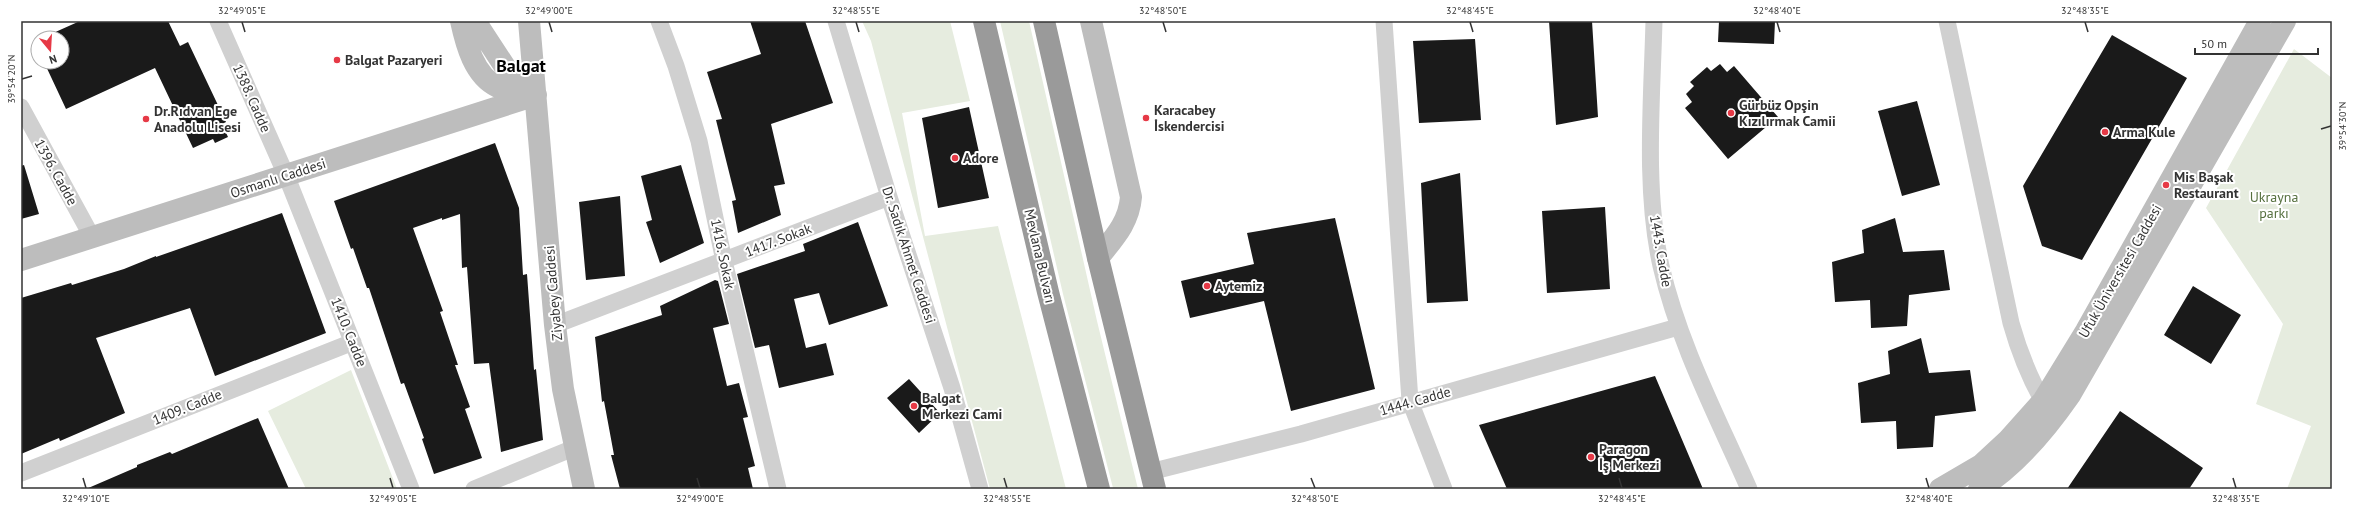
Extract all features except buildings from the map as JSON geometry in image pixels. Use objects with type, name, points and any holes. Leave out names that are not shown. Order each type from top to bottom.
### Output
[{"type":"highway","name":"Mevlana Bulvarı","points":[[984,21],[1048,292],[1099,489]]},
{"type":"highway","points":[[1044,21],[1098,258],[1153,481]]},
{"type":"main road","points":[[461,21],[470,54],[484,76],[497,86],[536,95]]},
{"type":"main road","points":[[475,21],[509,73],[536,95]]},
{"type":"main road","name":"Ziyabey Caddesi","points":[[529,21],[555,325],[563,389],[584,489]]},
{"type":"main road","points":[[1091,21],[1131,197],[1130,208],[1122,228],[1098,258]]},
{"type":"main road","name":"Ufuk Üniversitesi Caddesi","points":[[1940,489],[1981,465],[2008,440],[2048,410],[2086,332],[2260,21]]},
{"type":"main road","name":"Ufuk Üniversitesi Caddesi","points":[[1979,489],[2014,462],[2048,410],[2112,324],[2285,21]]},
{"type":"main road","name":"Osmanlı Caddesi","points":[[21,260],[536,95]]},
{"type":"street","name":"1388. Cadde","points":[[218,21],[286,175]]},
{"type":"street","name":"1416. Sokak","points":[[659,21],[676,66],[699,141],[724,261],[778,489]]},
{"type":"street","name":"Dr. Sadık Ahmet Caddesi","points":[[836,21],[889,197],[952,388],[980,489]]},
{"type":"street","points":[[1384,21],[1410,402],[1444,489]]},
{"type":"street","name":"1443. Cadde","points":[[1654,21],[1650,134],[1652,195],[1661,265],[1678,327],[1749,489]]},
{"type":"street","points":[[1947,21],[2011,323],[2022,361],[2048,410]]},
{"type":"street","name":"1396. Cadde","points":[[21,107],[92,237]]},
{"type":"street","name":"1410. Cadde","points":[[286,175],[411,489]]},
{"type":"street","name":"1417. Sokak","points":[[555,325],[889,197]]},
{"type":"street","name":"1444. Cadde","points":[[1153,481],[1301,434],[1410,402],[1678,327]]},
{"type":"street","name":"1409. Cadde","points":[[21,473],[352,342]]},
{"type":"street","points":[[474,489],[576,447]]},
{"type":"green space","points":[[862,21],[950,21],[970,101],[902,113],[925,236],[998,226],[1066,489],[990,489],[871,41]]},
{"type":"green space","points":[[1000,21],[1029,21],[1097,321],[1138,489],[1113,488],[1063,294]]},
{"type":"green space","name":"Ukrayna parkı","points":[[2294,49],[2332,78],[2332,489],[2287,489],[2311,426],[2256,404],[2283,324],[2206,208]]},
{"type":"green space","points":[[351,370],[397,489],[306,489],[268,411]]},
{"type":"place","name":"Balgat Pazaryeri","points":[[337,60]]},
{"type":"place","name":"Gürbüz Opşin Kızılırmak Camii","points":[[1731,113]]},
{"type":"place","name":"Karacabey İskendercisi","points":[[1146,118]]},
{"type":"place","name":"Dr.Rıdvan Ege Anadolu Lisesi","points":[[146,119]]},
{"type":"place","name":"Arma Kule","points":[[2105,132]]},
{"type":"place","name":"Adore","points":[[955,158]]},
{"type":"place","name":"Mis Başak Restaurant","points":[[2166,185]]},
{"type":"place","name":"Aytemiz","points":[[1207,286]]},
{"type":"place","name":"Balgat Merkezi Cami","points":[[914,406]]},
{"type":"place","name":"Paragon İş Merkezi","points":[[1591,457]]},
{"type":"district","name":"Balgat","points":[[521,66]]}]
